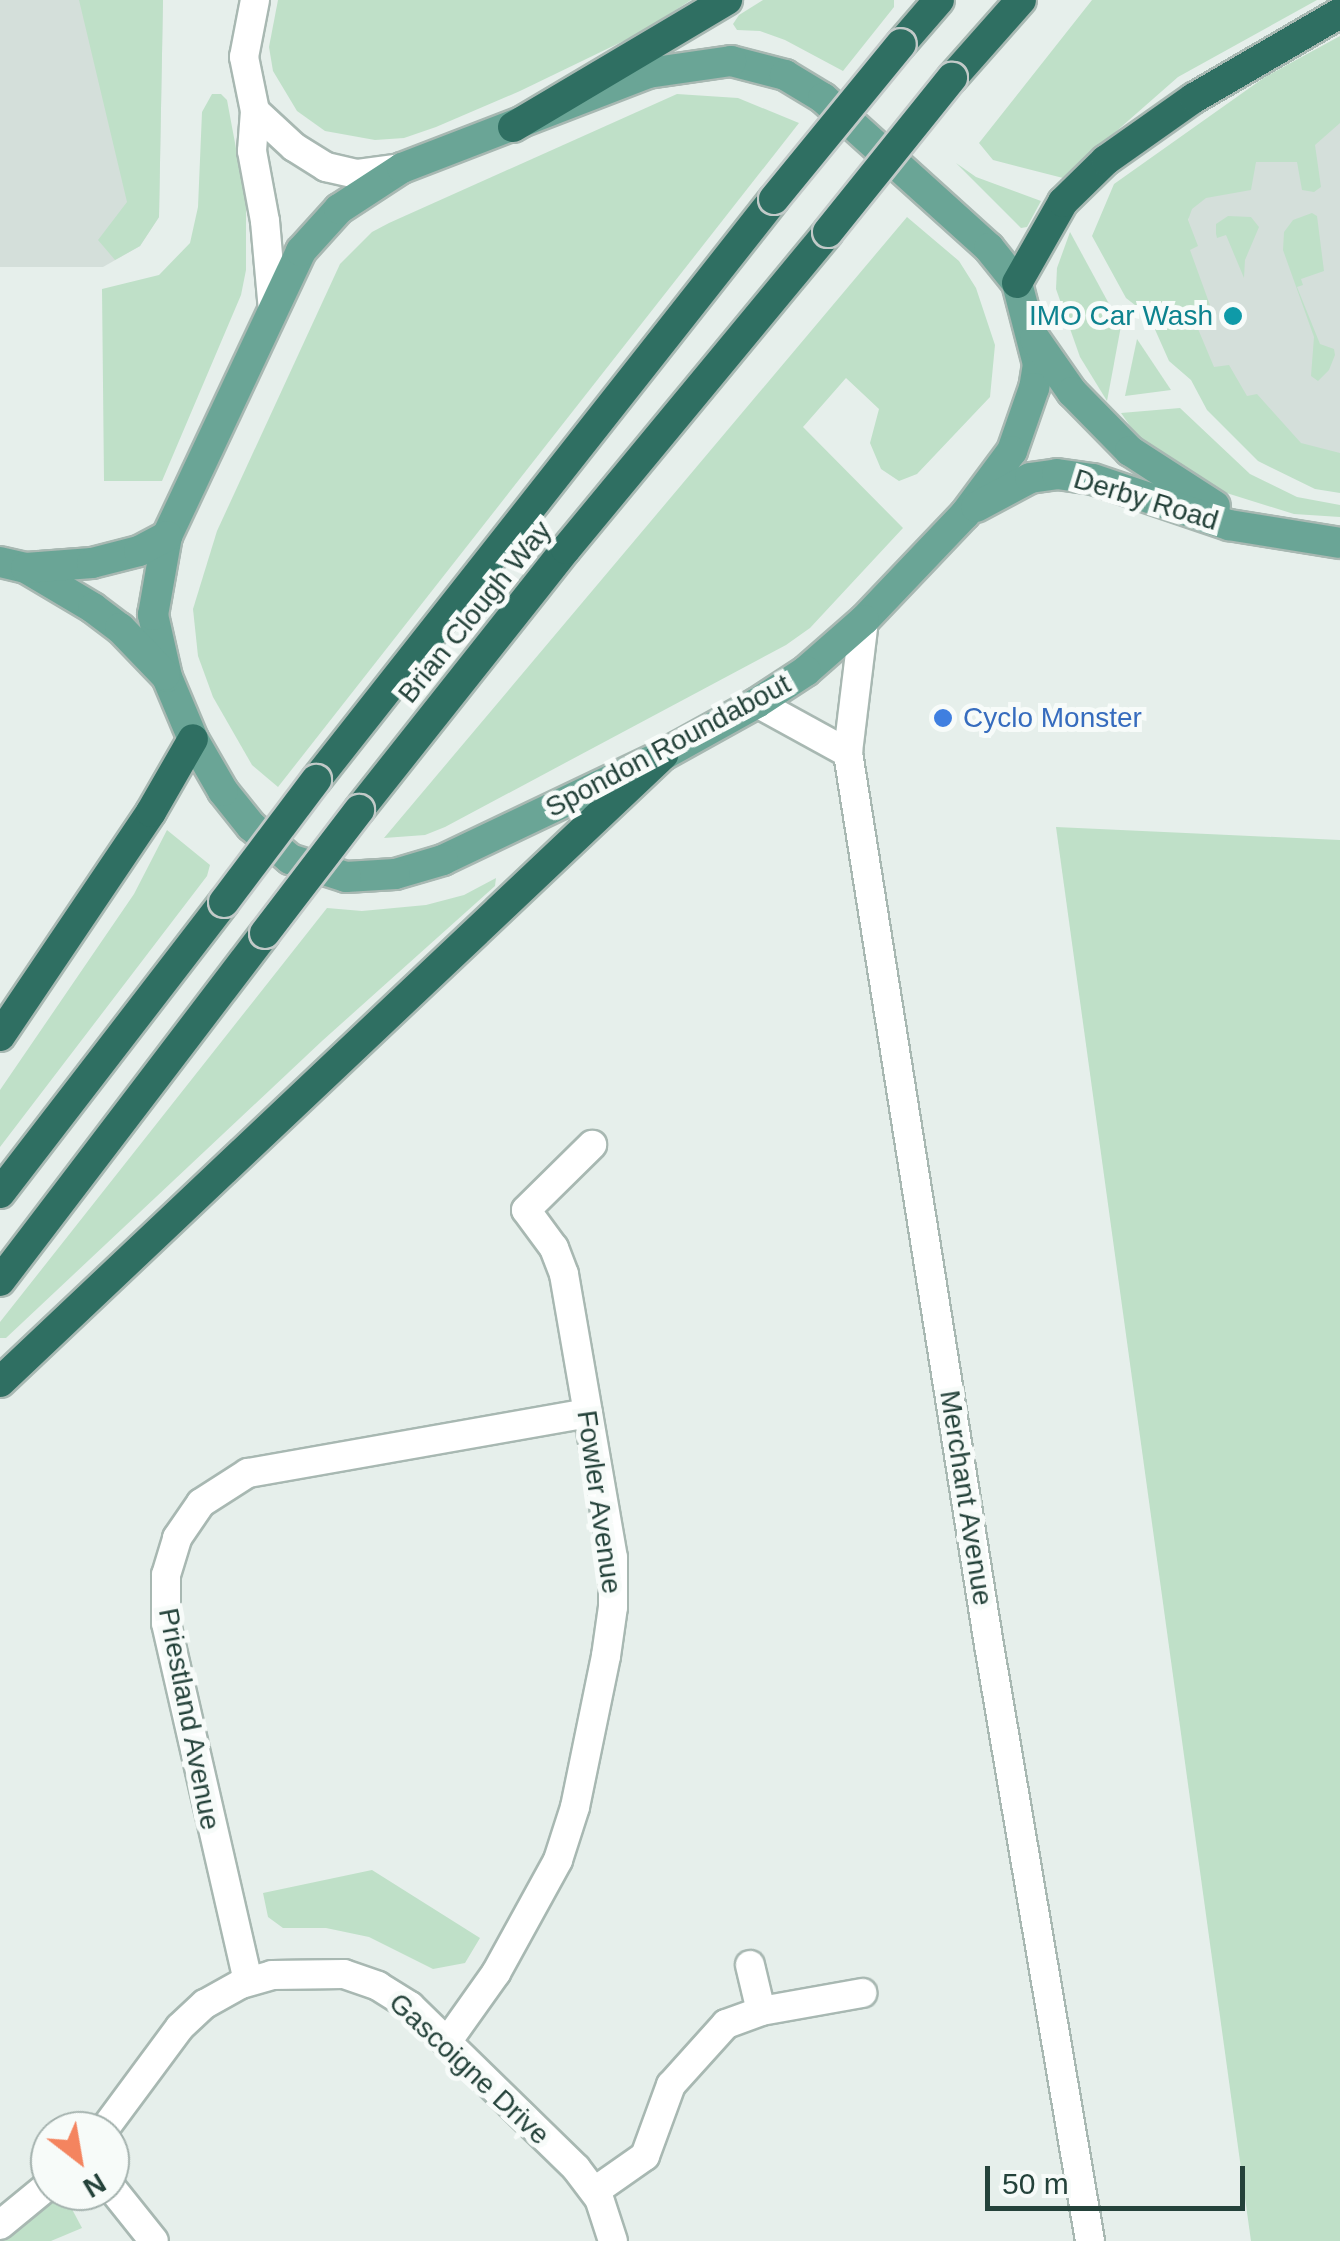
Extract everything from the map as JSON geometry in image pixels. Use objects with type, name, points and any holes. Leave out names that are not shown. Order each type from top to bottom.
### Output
[{"type":"highway","points":[[512,126],[727,0]]},
{"type":"highway","name":"Brian Clough Way","points":[[0,1193],[316,780],[774,199],[939,0]]},
{"type":"highway","name":"Brian Clough Way","points":[[0,1281],[359,810],[566,549],[1020,0]]},
{"type":"highway","points":[[982,44],[1038,0]]},
{"type":"highway","points":[[1017,284],[1063,202],[1106,160],[1194,98],[1340,12]]},
{"type":"highway","points":[[0,1036],[151,812],[193,739]]},
{"type":"highway","points":[[0,1382],[663,755]]},
{"type":"main road","name":"Spondon Roundabout","points":[[731,62],[785,75],[836,110],[989,248],[1017,284],[1038,364],[1012,451],[965,514],[864,620],[806,671],[663,755],[443,860],[395,874],[346,877],[290,860],[251,826],[223,791],[193,739],[167,677],[152,615],[167,536],[273,310],[313,236],[350,200],[402,168],[648,73],[731,62]]},
{"type":"main road","name":"Derby Road","points":[[1034,337],[1072,392],[1130,451],[1209,503],[1275,535]]},
{"type":"main road","name":"Derby Road","points":[[965,514],[1030,478],[1058,474],[1093,479],[1229,525],[1340,544]]},
{"type":"main road","points":[[13,565],[92,564],[139,551],[167,536]]},
{"type":"main road","points":[[13,565],[120,628],[167,677]]},
{"type":"street","points":[[255,0],[249,13],[244,58],[255,111],[252,152],[265,222],[273,310]]},
{"type":"street","points":[[255,111],[294,148],[326,167],[357,174],[402,168]]},
{"type":"street","name":"Merchant Avenue","points":[[864,620],[848,754],[989,1645],[1090,2241]]},
{"type":"street","points":[[757,703],[848,754]]},
{"type":"street","name":"Fowler Avenue","points":[[447,2042],[517,1936],[558,1860],[575,1808],[614,1608],[613,1558],[560,1260],[526,1210],[592,1146]]},
{"type":"street","name":"Priestland Avenue","points":[[248,1981],[166,1623],[166,1575],[177,1538],[201,1504],[248,1472],[588,1413]]},
{"type":"street","points":[[750,1965],[761,2010]]},
{"type":"street","name":"Gascoigne Drive","points":[[118,2111],[180,2027],[205,2004],[248,1981],[302,1971],[356,1977],[403,2000],[595,2192],[614,2241]]},
{"type":"street","points":[[595,2192],[645,2156],[677,2075],[726,2024],[761,2010],[862,1993]]},
{"type":"street","points":[[3,2217],[30,2198]]},
{"type":"street","points":[[130,2211],[154,2241]]},
{"type":"shaded area","points":[[0,0],[163,0],[159,217],[140,246],[103,267],[0,267]]},
{"type":"shaded area","points":[[1340,91],[1340,480],[1166,342],[1195,182]]},
{"type":"green space","points":[[79,0],[163,0],[159,217],[140,246],[115,260],[98,240],[127,202]]},
{"type":"green space","points":[[278,0],[691,0],[640,33],[520,91],[404,138],[375,140],[325,131],[297,111],[273,71],[269,47]]},
{"type":"green space","points":[[763,0],[894,0],[894,7],[843,71],[785,40],[760,31],[737,30],[733,24],[739,15]]},
{"type":"green space","points":[[1092,0],[1317,0],[1178,77],[1063,178],[993,160],[979,143]]},
{"type":"green space","points":[[1340,36],[1340,123],[1315,145],[1321,187],[1314,192],[1302,190],[1297,162],[1256,162],[1251,190],[1206,198],[1192,209],[1188,220],[1198,246],[1190,250],[1211,308],[1193,317],[1214,367],[1229,365],[1247,396],[1257,394],[1301,443],[1340,453],[1340,493],[1315,489],[1258,461],[1207,410],[1191,380],[1169,361],[1149,316],[1126,298],[1092,236],[1114,184],[1265,77]]},
{"type":"green space","points":[[212,94],[221,94],[227,100],[246,202],[246,270],[241,295],[162,481],[104,481],[102,289],[159,275],[190,243],[198,207],[202,112]]},
{"type":"green space","points":[[677,94],[738,98],[799,123],[278,787],[252,765],[213,697],[198,656],[193,609],[217,531],[340,264],[372,232],[389,223]]},
{"type":"green space","points":[[956,163],[976,177],[1041,201],[1027,227],[1021,228]]},
{"type":"green space","points":[[1312,213],[1317,216],[1324,271],[1301,279],[1303,285],[1297,287],[1320,344],[1334,349],[1335,355],[1329,370],[1318,381],[1311,376],[1314,337],[1283,250],[1284,232],[1293,220]]},
{"type":"green space","points":[[1228,216],[1251,217],[1259,227],[1245,260],[1244,278],[1226,235],[1217,238],[1216,224]]},
{"type":"green space","points":[[907,217],[959,261],[976,288],[995,345],[990,397],[917,474],[899,481],[881,469],[870,443],[879,409],[846,378],[803,427],[903,528],[810,628],[786,645],[445,827],[425,835],[384,838]]},
{"type":"green space","points":[[1070,232],[1121,326],[1107,401],[1080,357],[1056,289],[1057,268]]},
{"type":"green space","points":[[1137,339],[1171,390],[1125,396]]},
{"type":"green space","points":[[1180,408],[1250,474],[1297,497],[1340,505],[1340,517],[1294,514],[1217,490],[1164,459],[1135,433],[1121,413]]},
{"type":"green space","points":[[1056,827],[1340,840],[1340,2241],[1251,2241]]},
{"type":"green space","points":[[167,830],[210,865],[207,876],[0,1147],[0,1090],[134,894]]},
{"type":"green space","points":[[496,878],[495,886],[322,1041],[6,1338],[0,1338],[0,1322],[327,908],[362,911],[426,905],[464,895]]},
{"type":"green space","points":[[372,1870],[480,1938],[465,1963],[433,1969],[369,1937],[326,1928],[283,1928],[268,1917],[263,1893]]},
{"type":"green space","points":[[41,2211],[73,2211],[82,2228],[51,2241],[0,2241]]},
{"type":"place","name":"IMO Car Wash","points":[[1233,316]]},
{"type":"place","name":"Cyclo Monster","points":[[943,718]]}]
